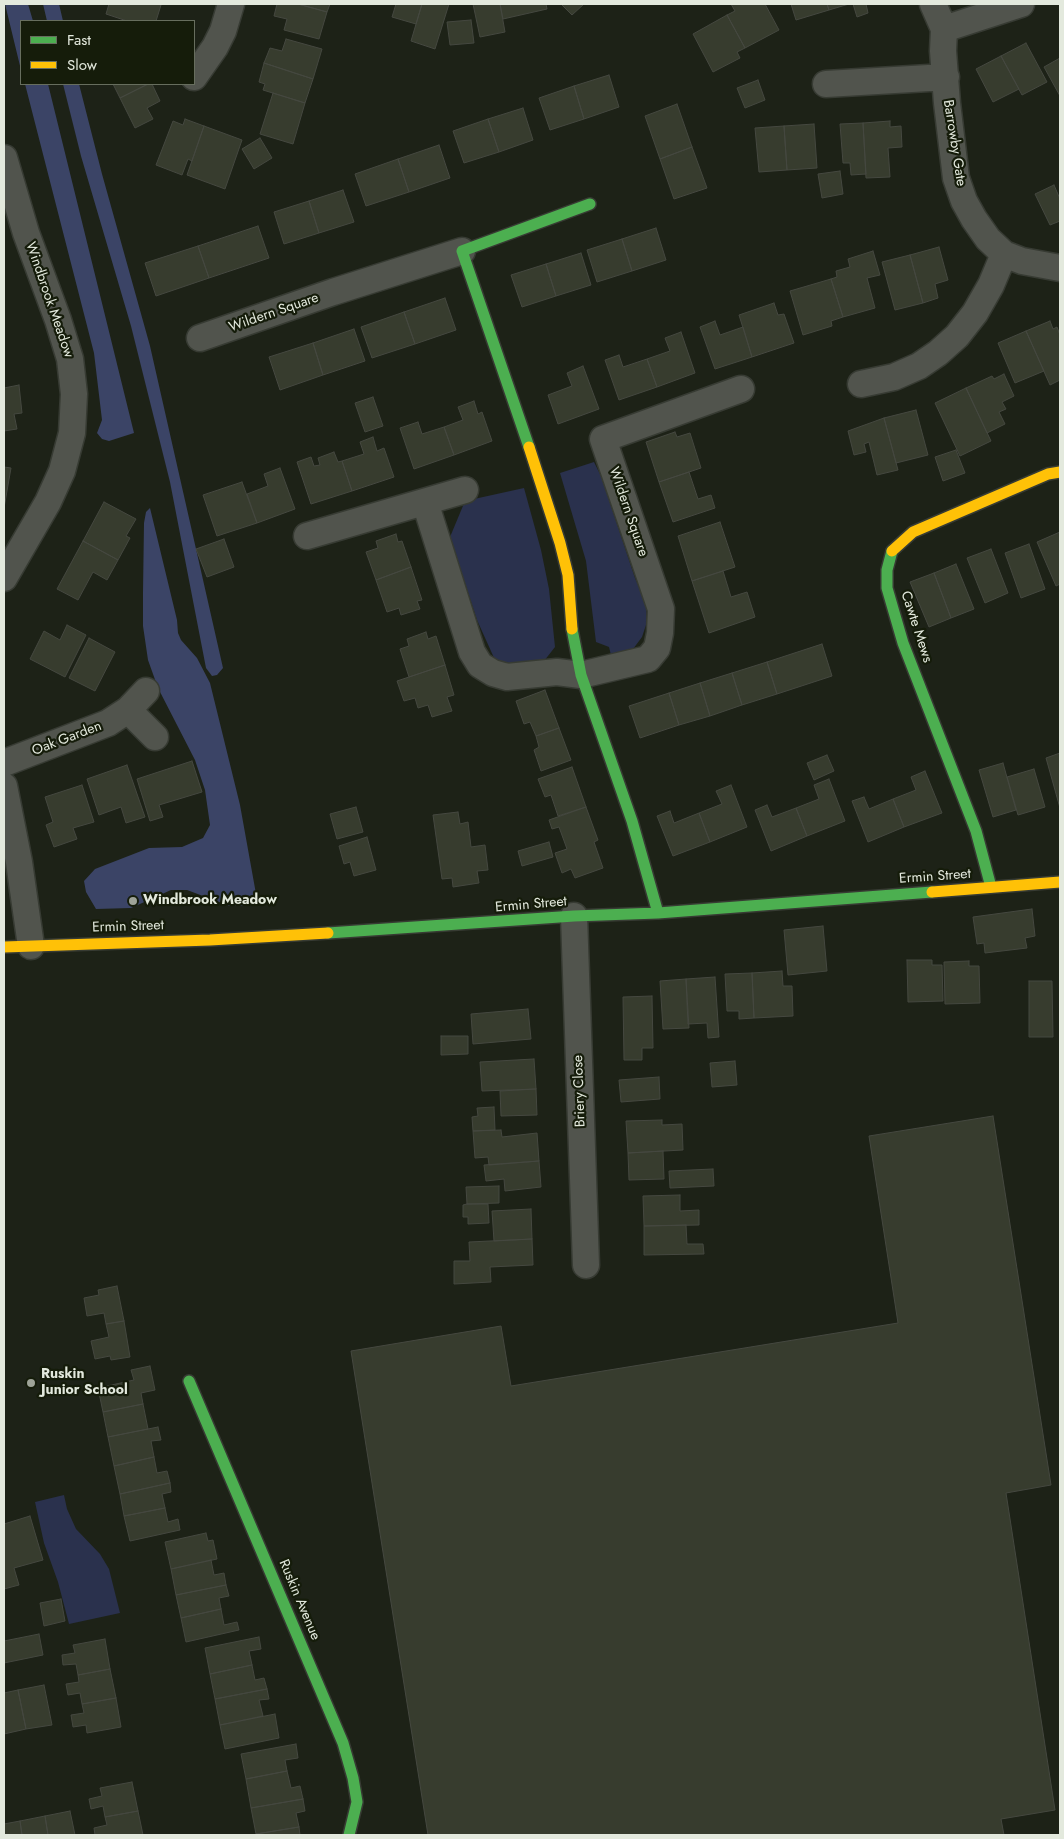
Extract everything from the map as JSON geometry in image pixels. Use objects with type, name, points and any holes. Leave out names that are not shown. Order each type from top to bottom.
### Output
[{"type":"street","points":[[195,76],[215,47],[223,31],[231,4]]},
{"type":"street","name":"Barrowby Gate","points":[[933,4],[944,29],[946,76],[956,178],[974,219],[988,239],[1004,254],[1022,261],[1060,268]]},
{"type":"street","points":[[944,29],[1020,4]]},
{"type":"street","points":[[826,84],[946,76]]},
{"type":"street","name":"Windbrook Meadow","points":[[4,158],[26,233],[58,320],[70,359],[74,394],[72,433],[62,471],[48,502],[4,578]]},
{"type":"street","name":"Wildern Square","points":[[200,338],[333,292],[462,251],[590,204]]},
{"type":"street","points":[[462,251],[523,427],[560,543],[568,575],[573,639],[581,675],[632,821],[658,913]]},
{"type":"street","points":[[861,384],[894,377],[919,366],[957,336],[975,313],[991,286],[1004,254]]},
{"type":"street","name":"Wildern Square","points":[[425,502],[472,652],[480,665],[493,673],[507,677],[557,672],[581,675],[648,659],[657,648],[661,609],[603,439],[742,389]]},
{"type":"street","name":"Cawte Mews","points":[[991,887],[976,831],[903,643],[888,588],[887,570],[890,553],[913,532],[1048,474],[1060,472]]},
{"type":"street","points":[[307,536],[465,490]]},
{"type":"street","name":"Oak Garden","points":[[4,763],[108,724],[128,710],[146,691]]},
{"type":"street","points":[[128,710],[155,738]]},
{"type":"street","points":[[4,786],[19,862],[31,946]]},
{"type":"street","name":"Ermin Street","points":[[4,947],[210,940],[447,926],[574,916],[658,913],[1060,882]]},
{"type":"street","name":"Briery Close","points":[[574,916],[586,1265]]},
{"type":"street","name":"Ruskin Avenue","points":[[189,1381],[343,1743],[353,1778],[357,1802],[356,1814],[348,1835]]},
{"type":"shaded area","points":[[5,4],[28,4],[33,20],[20,20],[20,66]]},
{"type":"shaded area","points":[[43,4],[59,4],[63,20],[47,20]]},
{"type":"shaded area","points":[[25,85],[48,85],[134,433],[109,441],[102,439],[97,433],[102,420],[94,353]]},
{"type":"shaded area","points":[[63,85],[79,85],[150,346],[223,668],[217,675],[212,676],[206,668],[170,482],[131,326],[81,156]]},
{"type":"shaded area","points":[[594,462],[601,476],[635,578],[646,603],[647,622],[642,637],[633,649],[611,655],[609,647],[596,642],[586,561],[560,473]]},
{"type":"shaded area","points":[[524,488],[541,550],[549,589],[555,647],[544,661],[512,665],[495,660],[477,620],[450,537],[465,501]]},
{"type":"shaded area","points":[[150,508],[177,620],[178,633],[181,640],[197,658],[210,683],[240,805],[258,905],[230,906],[187,890],[171,890],[131,908],[96,909],[86,892],[84,881],[95,869],[149,848],[182,847],[203,838],[210,825],[205,790],[195,760],[158,688],[148,660],[143,626],[143,592],[144,523],[146,512]]},
{"type":"shaded area","points":[[64,1495],[67,1509],[76,1529],[100,1554],[109,1569],[120,1613],[69,1624],[58,1582],[44,1543],[35,1502]]},
{"type":"building","points":[[109,4],[161,5],[156,20],[124,20],[106,14]]},
{"type":"building","points":[[277,4],[298,4],[327,12],[319,39],[284,30],[287,19],[274,16]]},
{"type":"building","points":[[298,4],[330,4],[327,12]]},
{"type":"building","points":[[396,4],[422,4],[416,24],[392,17]]},
{"type":"building","points":[[422,4],[449,4],[435,49],[411,41]]},
{"type":"building","points":[[473,4],[500,4],[505,32],[480,37]]},
{"type":"building","points":[[500,4],[546,4],[547,9],[503,19]]},
{"type":"building","points":[[561,4],[584,4],[572,15]]},
{"type":"building","points":[[731,4],[765,4],[779,30],[745,48],[727,15],[735,11]]},
{"type":"building","points":[[791,4],[827,4],[829,10],[796,20]]},
{"type":"building","points":[[827,4],[849,4],[829,10]]},
{"type":"building","points":[[853,4],[866,4],[868,13],[857,17]]},
{"type":"building","points":[[727,15],[745,48],[737,52],[740,58],[713,72],[693,34]]},
{"type":"building","points":[[471,20],[474,43],[450,45],[447,22]]},
{"type":"building","points":[[286,39],[322,49],[313,79],[264,63],[270,48],[282,51]]},
{"type":"building","points":[[1026,43],[1047,82],[1022,95],[1001,56]]},
{"type":"building","points":[[1001,56],[1019,89],[993,102],[976,69]]},
{"type":"building","points":[[1060,58],[1060,96],[1044,67]]},
{"type":"building","points":[[264,63],[313,79],[305,103],[263,90],[265,84],[259,82]]},
{"type":"building","points":[[609,75],[619,107],[584,119],[574,86]]},
{"type":"building","points":[[758,80],[765,100],[745,108],[737,88]]},
{"type":"building","points":[[114,85],[146,85],[120,98]]},
{"type":"building","points":[[146,85],[152,85],[160,101],[147,108],[153,119],[135,128],[120,98]]},
{"type":"building","points":[[574,86],[584,119],[550,130],[539,98]]},
{"type":"building","points":[[273,93],[305,103],[293,144],[260,134]]},
{"type":"building","points":[[677,104],[692,147],[660,159],[645,116]]},
{"type":"building","points":[[523,108],[533,140],[499,152],[488,119]]},
{"type":"building","points":[[185,119],[204,126],[192,161],[188,159],[182,175],[156,165],[173,121],[183,125]]},
{"type":"building","points":[[488,119],[499,152],[464,163],[453,131]]},
{"type":"building","points":[[890,121],[890,127],[901,126],[902,147],[888,148],[890,177],[866,178],[863,123]]},
{"type":"building","points":[[863,123],[866,174],[851,175],[850,163],[843,163],[840,124]]},
{"type":"building","points":[[814,124],[817,168],[787,170],[784,126]]},
{"type":"building","points":[[204,126],[242,140],[225,189],[187,175]]},
{"type":"building","points":[[784,126],[787,170],[759,172],[755,128]]},
{"type":"building","points":[[260,138],[272,158],[254,169],[242,149]]},
{"type":"building","points":[[439,145],[450,178],[409,192],[398,159]]},
{"type":"building","points":[[692,147],[707,188],[674,199],[660,159]]},
{"type":"building","points":[[398,159],[409,192],[366,206],[355,174]]},
{"type":"building","points":[[840,171],[843,194],[822,198],[818,174]]},
{"type":"building","points":[[1054,185],[1060,199],[1060,221],[1050,225],[1035,194]]},
{"type":"building","points":[[343,190],[354,222],[319,233],[309,201]]},
{"type":"building","points":[[309,201],[319,233],[284,244],[274,212]]},
{"type":"building","points":[[258,226],[269,258],[209,278],[198,246]]},
{"type":"building","points":[[656,228],[666,260],[632,271],[622,239]]},
{"type":"building","points":[[622,239],[632,271],[597,282],[587,250]]},
{"type":"building","points":[[198,246],[209,278],[156,296],[145,263]]},
{"type":"building","points":[[939,247],[948,280],[935,284],[938,298],[923,303],[910,255]]},
{"type":"building","points":[[873,251],[880,275],[867,278],[875,308],[843,317],[831,279],[837,277],[836,271],[850,267],[848,259]]},
{"type":"building","points":[[581,253],[591,285],[556,296],[546,264]]},
{"type":"building","points":[[910,255],[923,303],[895,310],[882,262]]},
{"type":"building","points":[[546,264],[556,296],[522,307],[511,275]]},
{"type":"building","points":[[831,279],[843,317],[831,321],[832,326],[803,335],[790,291]]},
{"type":"building","points":[[445,298],[456,330],[415,344],[404,312]]},
{"type":"building","points":[[774,303],[778,315],[784,314],[794,343],[752,357],[739,315]]},
{"type":"building","points":[[404,312],[415,344],[372,358],[361,327]]},
{"type":"building","points":[[715,321],[720,335],[743,327],[752,357],[715,369],[700,327]]},
{"type":"building","points":[[1050,321],[1053,329],[1057,327],[1060,335],[1060,380],[1050,385],[1026,331]]},
{"type":"building","points":[[354,329],[365,361],[323,375],[313,343]]},
{"type":"building","points":[[1026,331],[1044,371],[1015,383],[998,343]]},
{"type":"building","points":[[681,332],[695,373],[657,387],[647,359],[670,351],[665,338]]},
{"type":"building","points":[[313,343],[323,375],[280,390],[269,357]]},
{"type":"building","points":[[619,355],[623,367],[647,359],[657,387],[619,400],[605,360]]},
{"type":"building","points":[[583,366],[599,409],[558,424],[548,395],[572,386],[567,373]]},
{"type":"building","points":[[1004,374],[1014,396],[1002,402],[1006,409],[999,412],[1005,424],[987,433],[966,388],[992,376],[994,379]]},
{"type":"building","points":[[19,385],[22,413],[14,414],[17,429],[4,431],[4,388]]},
{"type":"building","points":[[966,388],[991,441],[960,456],[935,403]]},
{"type":"building","points":[[373,397],[383,426],[365,432],[355,403]]},
{"type":"building","points":[[474,401],[478,414],[482,412],[492,441],[454,455],[444,427],[463,420],[458,407]]},
{"type":"building","points":[[916,410],[928,455],[896,463],[884,418]]},
{"type":"building","points":[[884,418],[898,470],[877,475],[869,442],[864,444],[866,452],[854,455],[848,431]]},
{"type":"building","points":[[418,422],[422,434],[444,427],[454,455],[414,469],[400,428]]},
{"type":"building","points":[[675,432],[677,437],[690,433],[701,468],[659,482],[646,442]]},
{"type":"building","points":[[373,437],[377,451],[384,448],[394,477],[352,491],[342,461],[364,454],[360,442]]},
{"type":"building","points":[[956,450],[965,473],[943,481],[935,457]]},
{"type":"building","points":[[334,452],[338,462],[342,461],[352,491],[311,504],[297,462],[311,457],[314,466],[320,465],[318,458]]},
{"type":"building","points":[[4,467],[11,468],[4,508]]},
{"type":"building","points":[[280,468],[295,509],[257,523],[247,494],[268,486],[264,474]]},
{"type":"building","points":[[689,472],[698,499],[711,495],[715,508],[673,522],[659,482]]},
{"type":"building","points":[[242,482],[257,523],[217,536],[203,495]]},
{"type":"building","points":[[104,502],[136,519],[126,536],[130,538],[118,560],[83,541]]},
{"type":"building","points":[[720,522],[735,567],[692,581],[678,536]]},
{"type":"building","points":[[1060,532],[1060,584],[1056,586],[1037,542]]},
{"type":"building","points":[[396,534],[398,542],[402,541],[411,567],[376,580],[366,552],[378,548],[376,541]]},
{"type":"building","points":[[224,539],[234,567],[207,577],[196,549]]},
{"type":"building","points":[[83,541],[118,560],[107,580],[93,572],[78,600],[57,589]]},
{"type":"building","points":[[1029,544],[1045,589],[1021,598],[1005,553]]},
{"type":"building","points":[[991,549],[1008,593],[985,603],[967,558]]},
{"type":"building","points":[[956,564],[974,609],[951,618],[934,573]]},
{"type":"building","points":[[411,567],[422,600],[417,601],[420,609],[401,615],[399,608],[387,612],[376,580]]},
{"type":"building","points":[[723,571],[731,597],[747,592],[755,617],[709,633],[692,581]]},
{"type":"building","points":[[934,573],[951,618],[929,627],[910,582]]},
{"type":"building","points":[[67,625],[86,635],[65,677],[30,659],[44,631],[60,640]]},
{"type":"building","points":[[426,632],[428,639],[436,636],[445,665],[409,677],[400,649],[409,646],[407,639]]},
{"type":"building","points":[[89,638],[115,652],[95,691],[69,678]]},
{"type":"building","points":[[822,644],[832,676],[777,694],[767,662]]},
{"type":"building","points":[[767,662],[777,694],[742,705],[732,673]]},
{"type":"building","points":[[445,665],[454,695],[447,697],[452,711],[432,717],[428,705],[418,708],[415,698],[404,701],[397,681]]},
{"type":"building","points":[[732,673],[742,705],[710,716],[700,683]]},
{"type":"building","points":[[700,683],[710,716],[679,725],[669,693]]},
{"type":"building","points":[[545,690],[559,728],[536,736],[530,722],[524,724],[516,701]]},
{"type":"building","points":[[669,693],[679,725],[640,738],[629,706]]},
{"type":"building","points":[[559,728],[571,760],[541,771],[534,750],[539,747],[536,736]]},
{"type":"building","points":[[1060,753],[1060,808],[1046,758]]},
{"type":"building","points":[[827,755],[834,771],[814,780],[807,763]]},
{"type":"building","points":[[192,761],[202,792],[159,805],[163,817],[150,821],[137,779]]},
{"type":"building","points":[[1003,763],[1016,810],[993,817],[979,770]]},
{"type":"building","points":[[127,765],[145,817],[126,823],[121,807],[99,815],[87,779]]},
{"type":"building","points":[[572,767],[586,807],[558,816],[551,795],[545,797],[538,779]]},
{"type":"building","points":[[1034,769],[1045,807],[1018,815],[1007,777]]},
{"type":"building","points":[[925,771],[942,813],[904,827],[893,799],[916,790],[911,777]]},
{"type":"building","points":[[829,779],[845,821],[807,836],[796,808],[819,799],[814,785]]},
{"type":"building","points":[[82,785],[94,822],[73,828],[77,839],[54,847],[46,825],[53,822],[45,797]]},
{"type":"building","points":[[731,785],[747,827],[710,842],[699,813],[722,804],[716,791]]},
{"type":"building","points":[[864,797],[869,809],[893,799],[904,827],[868,842],[852,801]]},
{"type":"building","points":[[767,805],[772,817],[796,808],[807,836],[771,851],[755,810]]},
{"type":"building","points":[[356,807],[363,832],[337,839],[330,814]]},
{"type":"building","points":[[586,807],[598,840],[594,842],[603,868],[575,878],[571,869],[562,873],[555,853],[567,849],[559,827],[552,829],[549,820]]},
{"type":"building","points":[[670,811],[674,823],[699,813],[710,842],[673,856],[657,816]]},
{"type":"building","points":[[458,812],[460,824],[468,822],[471,847],[485,845],[488,870],[477,871],[479,883],[453,887],[452,878],[442,879],[433,815]]},
{"type":"building","points":[[367,837],[376,870],[354,876],[350,862],[344,864],[339,846]]},
{"type":"building","points":[[549,842],[553,857],[522,866],[518,851]]},
{"type":"building","points":[[1032,909],[1035,936],[1025,938],[1027,948],[985,953],[984,943],[977,944],[973,917]]},
{"type":"building","points":[[823,926],[827,971],[788,975],[784,930]]},
{"type":"building","points":[[907,960],[932,960],[932,965],[942,965],[943,1001],[908,1002]]},
{"type":"building","points":[[969,961],[969,966],[979,966],[980,1003],[945,1004],[944,962]]},
{"type":"building","points":[[782,971],[783,986],[792,986],[793,1016],[754,1018],[752,973]]},
{"type":"building","points":[[752,973],[754,1018],[739,1019],[739,1011],[727,1011],[725,974]]},
{"type":"building","points":[[715,977],[719,1037],[708,1038],[707,1023],[688,1024],[686,979]]},
{"type":"building","points":[[686,979],[689,1028],[663,1029],[660,981]]},
{"type":"building","points":[[1029,981],[1052,981],[1053,1037],[1029,1037]]},
{"type":"building","points":[[652,996],[653,1048],[642,1048],[642,1060],[624,1060],[623,997]]},
{"type":"building","points":[[528,1009],[531,1039],[473,1044],[471,1014]]},
{"type":"building","points":[[441,1036],[468,1036],[468,1054],[441,1055]]},
{"type":"building","points":[[534,1059],[536,1089],[482,1091],[480,1062]]},
{"type":"building","points":[[735,1061],[737,1085],[712,1087],[710,1063]]},
{"type":"building","points":[[659,1077],[660,1099],[621,1102],[619,1080]]},
{"type":"building","points":[[536,1089],[537,1115],[501,1116],[500,1091]]},
{"type":"building","points":[[494,1107],[495,1130],[473,1131],[472,1117],[478,1116],[477,1108]]},
{"type":"building","points":[[993,1116],[1051,1485],[1006,1493],[1055,1810],[1001,1819],[1004,1835],[428,1835],[351,1351],[501,1326],[511,1386],[898,1323],[869,1136]]},
{"type":"building","points":[[662,1120],[662,1125],[682,1124],[683,1150],[628,1153],[626,1121]]},
{"type":"building","points":[[501,1130],[502,1137],[537,1133],[539,1161],[489,1165],[488,1157],[475,1158],[473,1131]]},
{"type":"building","points":[[663,1151],[664,1179],[629,1180],[628,1153]]},
{"type":"building","points":[[539,1161],[541,1187],[505,1191],[504,1179],[486,1181],[484,1165]]},
{"type":"building","points":[[713,1169],[714,1186],[670,1188],[669,1171]]},
{"type":"building","points":[[499,1186],[499,1203],[467,1204],[466,1187]]},
{"type":"building","points":[[680,1195],[680,1211],[699,1210],[699,1225],[644,1226],[643,1196]]},
{"type":"building","points":[[488,1204],[489,1223],[468,1224],[468,1217],[463,1217],[463,1205]]},
{"type":"building","points":[[531,1209],[532,1239],[494,1241],[492,1211]]},
{"type":"building","points":[[686,1225],[687,1244],[703,1244],[704,1254],[644,1255],[644,1226]]},
{"type":"building","points":[[532,1239],[533,1265],[490,1267],[491,1282],[454,1284],[454,1261],[470,1261],[469,1242]]},
{"type":"building","points":[[117,1286],[124,1321],[106,1324],[104,1313],[87,1316],[84,1298],[99,1295],[98,1290]]},
{"type":"building","points":[[124,1321],[130,1357],[111,1360],[110,1356],[95,1359],[91,1341],[109,1337],[106,1324]]},
{"type":"building","points":[[150,1366],[155,1390],[141,1393],[143,1404],[103,1412],[98,1388],[134,1380],[131,1370]]},
{"type":"building","points":[[143,1404],[148,1429],[108,1437],[103,1412]]},
{"type":"building","points":[[158,1427],[161,1440],[151,1441],[154,1457],[114,1466],[108,1437]]},
{"type":"building","points":[[154,1457],[157,1473],[167,1471],[170,1483],[120,1494],[114,1466]]},
{"type":"building","points":[[170,1483],[171,1492],[162,1494],[165,1508],[124,1516],[120,1494]]},
{"type":"building","points":[[165,1508],[168,1522],[178,1519],[180,1530],[130,1541],[124,1516]]},
{"type":"building","points":[[30,1516],[43,1560],[14,1568],[19,1585],[4,1589],[4,1524]]},
{"type":"building","points":[[206,1533],[208,1541],[213,1540],[217,1559],[171,1569],[165,1542]]},
{"type":"building","points":[[211,1560],[214,1575],[224,1573],[226,1585],[176,1595],[171,1569]]},
{"type":"building","points":[[226,1585],[229,1596],[219,1598],[221,1609],[181,1618],[176,1595]]},
{"type":"building","points":[[61,1599],[65,1621],[44,1626],[40,1603]]},
{"type":"building","points":[[221,1609],[224,1625],[237,1622],[239,1630],[186,1642],[181,1618]]},
{"type":"building","points":[[39,1634],[43,1655],[4,1663],[4,1641]]},
{"type":"building","points":[[259,1637],[261,1649],[249,1651],[252,1665],[210,1674],[205,1648]]},
{"type":"building","points":[[105,1639],[110,1669],[78,1675],[76,1664],[63,1665],[62,1655],[75,1653],[73,1645]]},
{"type":"building","points":[[252,1665],[255,1680],[264,1678],[267,1689],[215,1699],[210,1674]]},
{"type":"building","points":[[110,1669],[116,1698],[82,1704],[80,1693],[68,1695],[66,1684],[79,1682],[78,1675]]},
{"type":"building","points":[[44,1685],[52,1725],[26,1729],[18,1690]]},
{"type":"building","points":[[267,1689],[269,1699],[259,1700],[263,1716],[220,1725],[215,1699]]},
{"type":"building","points":[[18,1690],[26,1729],[4,1734],[4,1693]]},
{"type":"building","points":[[116,1698],[121,1727],[87,1733],[86,1725],[73,1727],[71,1715],[84,1713],[82,1704]]},
{"type":"building","points":[[275,1714],[279,1738],[225,1749],[220,1725]]},
{"type":"building","points":[[296,1744],[298,1758],[285,1760],[287,1771],[246,1779],[241,1754]]},
{"type":"building","points":[[287,1771],[291,1788],[300,1786],[303,1799],[251,1808],[246,1779]]},
{"type":"building","points":[[132,1782],[138,1811],[105,1817],[103,1806],[91,1809],[89,1799],[102,1796],[100,1788]]},
{"type":"building","points":[[303,1799],[305,1811],[296,1813],[299,1827],[256,1834],[251,1808]]},
{"type":"building","points":[[70,1811],[75,1835],[48,1835],[45,1816]]},
{"type":"building","points":[[138,1811],[143,1835],[95,1835],[94,1828],[107,1825],[105,1817]]},
{"type":"building","points":[[45,1816],[48,1835],[22,1835],[20,1821]]},
{"type":"building","points":[[20,1821],[22,1835],[4,1835],[4,1824]]},
{"type":"building","points":[[299,1827],[300,1835],[256,1835],[256,1834]]},
{"type":"traffic: fast","points":[[529,447],[462,251],[590,204]]},
{"type":"traffic: fast","points":[[892,551],[887,570],[887,588],[903,643],[976,831],[991,887]]},
{"type":"traffic: fast","points":[[572,629],[581,675],[632,821],[658,913]]},
{"type":"traffic: fast","points":[[328,933],[574,916],[658,913],[932,892]]},
{"type":"traffic: fast","points":[[189,1381],[343,1743],[353,1778],[357,1802],[349,1835]]},
{"type":"traffic: slow","points":[[529,447],[560,543],[568,575],[572,629]]},
{"type":"traffic: slow","points":[[892,551],[913,532],[1048,474],[1060,472]]},
{"type":"traffic: slow","points":[[932,892],[1060,882]]},
{"type":"traffic: slow","points":[[4,947],[210,940],[328,933]]},
{"type":"place","name":"Windbrook Meadow","points":[[133,901]]},
{"type":"place","name":"Ruskin Junior School","points":[[31,1383]]}]
